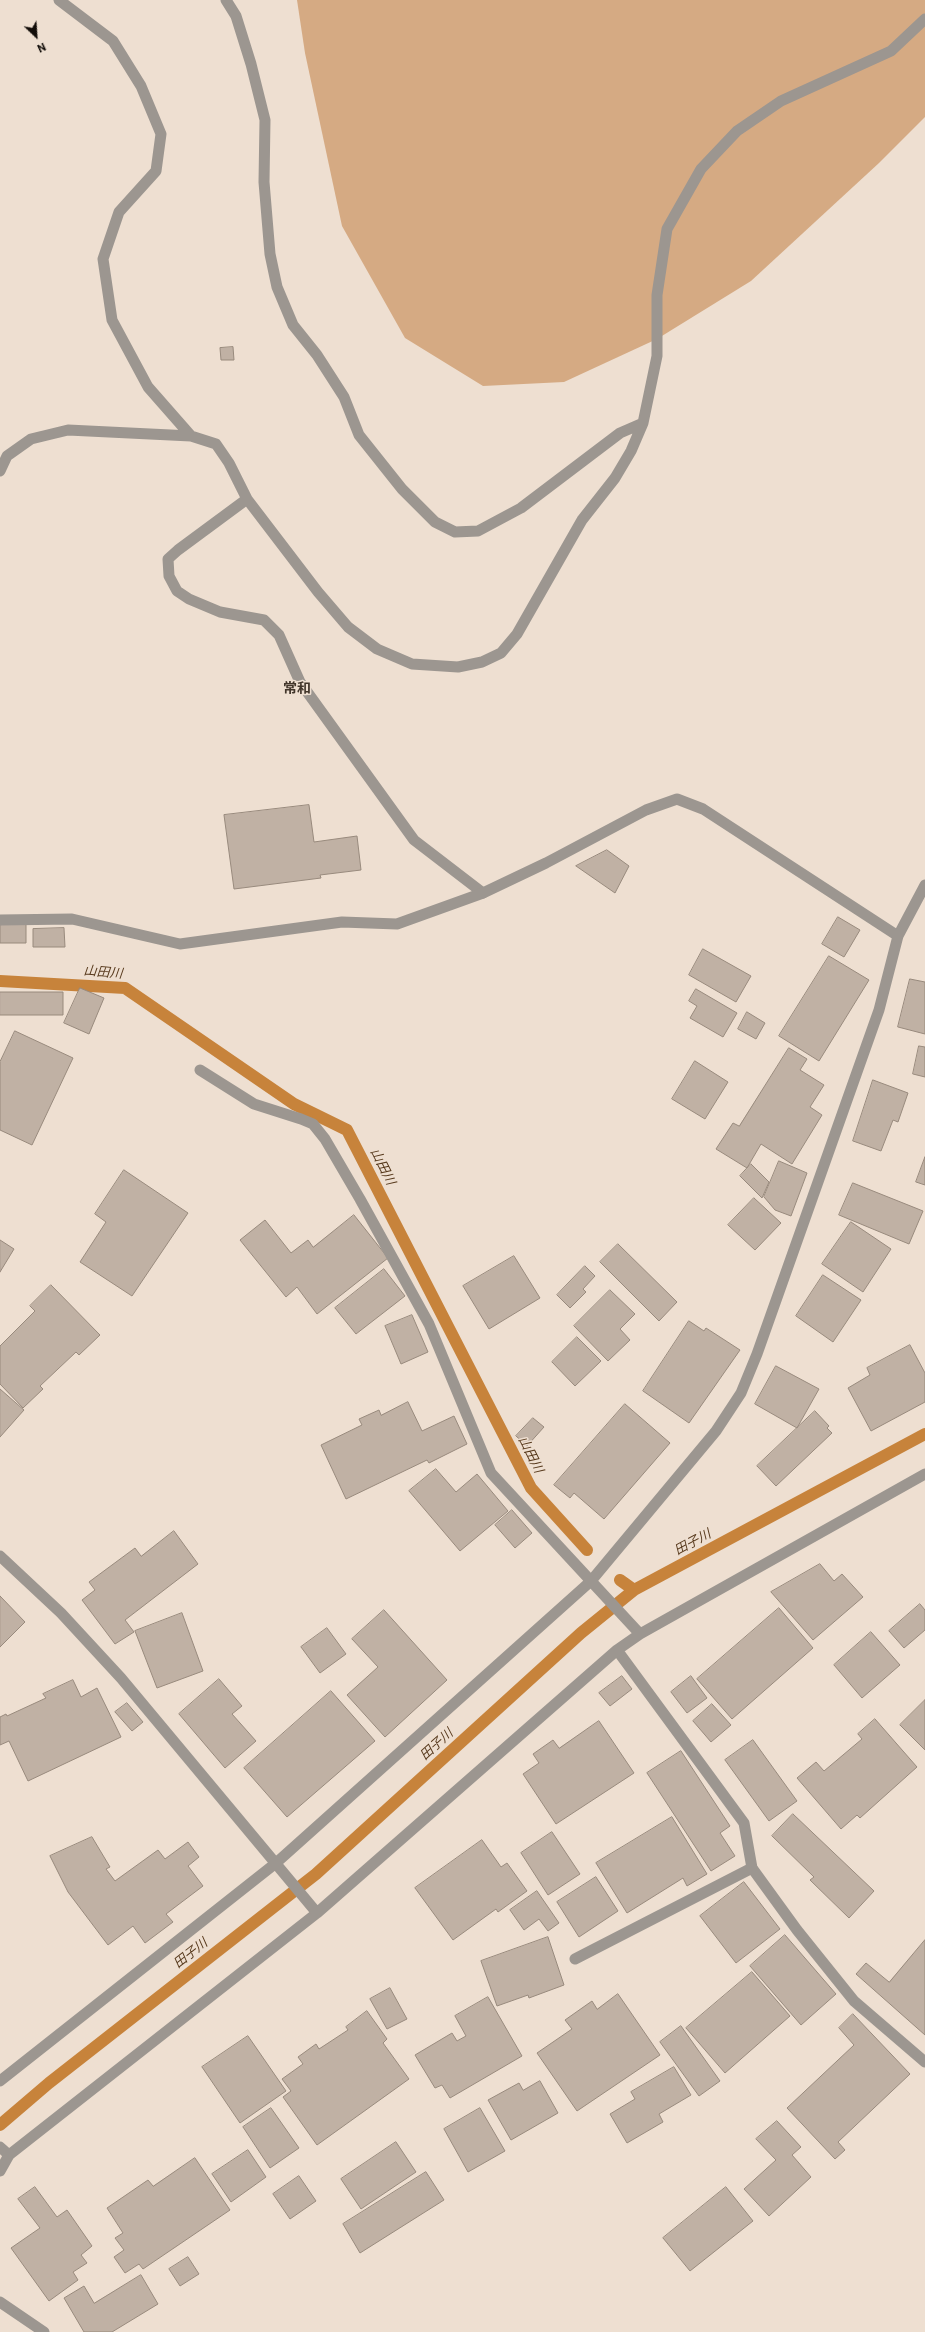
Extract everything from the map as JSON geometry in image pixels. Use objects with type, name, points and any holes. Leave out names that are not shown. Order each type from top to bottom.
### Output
[{"type":"street","points":[[59,0],[113,41],[141,86],[161,134],[156,171],[119,212],[103,260],[112,320],[148,388],[191,436]]},
{"type":"street","points":[[226,0],[236,16],[247,50],[265,120],[264,182],[270,254],[277,287],[293,325],[317,355],[344,397],[359,435],[402,490],[435,522],[455,532],[478,531],[521,508],[620,433],[643,423]]},
{"type":"street","points":[[0,471],[6,456],[31,439],[68,430],[191,436],[216,444],[229,463],[247,499],[318,592],[348,626],[377,649],[412,664],[458,668],[482,662],[501,653],[517,634],[582,520],[615,478],[631,451],[643,423],[657,356],[657,296],[667,229],[701,169],[737,131],[781,101],[891,51],[925,19]]},
{"type":"street","points":[[247,499],[168,559],[169,576],[177,591],[220,612],[264,620],[280,635],[300,682],[414,840],[482,893]]},
{"type":"street","points":[[0,920],[72,918],[180,944],[342,922],[397,924],[482,893],[546,863],[646,810],[677,800],[703,809],[898,936]]},
{"type":"street","points":[[0,2081],[276,1863],[591,1582],[716,1431],[741,1392],[879,1010],[898,936],[925,885]]},
{"type":"street","points":[[200,1070],[254,1104],[301,1118],[313,1124],[325,1139],[383,1239],[429,1324],[491,1473],[640,1634]]},
{"type":"street","points":[[0,2171],[9,2155],[317,1913],[617,1650],[640,1634],[925,1474]]},
{"type":"street","points":[[0,1556],[61,1613],[121,1678],[317,1913]]},
{"type":"street","points":[[617,1650],[744,1823],[752,1868],[797,1930],[854,2001],[925,2062]]},
{"type":"street","points":[[575,1959],[752,1868]]},
{"type":"street","points":[[0,2147],[9,2155]]},
{"type":"street","points":[[0,2302],[44,2332]]},
{"type":"shaded area","points":[[297,0],[925,0],[925,117],[879,163],[751,281],[657,339],[564,382],[483,386],[405,338],[342,226],[305,53]]},
{"type":"building","points":[[233,347],[234,360],[221,360],[220,348]]},
{"type":"building","points":[[309,805],[314,842],[357,836],[361,870],[320,875],[321,878],[234,889],[224,815]]},
{"type":"building","points":[[607,850],[629,866],[615,893],[576,866]]},
{"type":"building","points":[[838,917],[860,930],[844,957],[822,944]]},
{"type":"building","points":[[26,924],[26,943],[0,943],[0,925]]},
{"type":"building","points":[[64,928],[65,947],[33,947],[33,929]]},
{"type":"building","points":[[703,949],[751,976],[736,1002],[689,975]]},
{"type":"building","points":[[829,956],[869,980],[819,1061],[779,1036]]},
{"type":"building","points":[[910,979],[925,982],[925,1034],[898,1027]]},
{"type":"building","points":[[80,988],[104,998],[89,1034],[64,1023]]},
{"type":"building","points":[[696,989],[737,1013],[723,1037],[690,1018],[697,1006],[689,1001]]},
{"type":"building","points":[[0,992],[63,992],[63,1015],[0,1015]]},
{"type":"building","points":[[747,1012],[765,1023],[756,1039],[738,1029]]},
{"type":"building","points":[[15,1031],[73,1058],[32,1145],[0,1130],[0,1062]]},
{"type":"building","points":[[919,1046],[925,1047],[925,1077],[913,1074]]},
{"type":"building","points":[[789,1048],[807,1059],[800,1070],[824,1085],[810,1107],[822,1115],[792,1164],[761,1144],[747,1168],[716,1149],[733,1123],[739,1126]]},
{"type":"building","points":[[695,1061],[728,1082],[705,1119],[672,1099]]},
{"type":"building","points":[[873,1080],[908,1093],[898,1122],[893,1120],[881,1151],[853,1141]]},
{"type":"building","points":[[925,1157],[925,1185],[916,1182]]},
{"type":"building","points":[[779,1161],[807,1173],[791,1216],[775,1210],[764,1197]]},
{"type":"building","points":[[751,1164],[769,1182],[762,1198],[740,1176]]},
{"type":"building","points":[[124,1170],[188,1213],[132,1296],[80,1262],[106,1222],[95,1214]]},
{"type":"building","points":[[853,1183],[923,1211],[909,1244],[839,1215]]},
{"type":"building","points":[[754,1198],[781,1223],[755,1250],[728,1225]]},
{"type":"building","points":[[354,1215],[388,1258],[317,1314],[297,1287],[286,1297],[240,1240],[265,1220],[291,1253],[308,1240],[313,1247]]},
{"type":"building","points":[[851,1222],[891,1249],[863,1292],[822,1264]]},
{"type":"building","points":[[0,1240],[14,1249],[0,1272]]},
{"type":"building","points":[[618,1244],[677,1302],[659,1321],[600,1262]]},
{"type":"building","points":[[514,1256],[540,1298],[489,1329],[463,1286]]},
{"type":"building","points":[[585,1266],[595,1276],[583,1289],[586,1292],[570,1308],[557,1295]]},
{"type":"building","points":[[384,1269],[405,1296],[356,1334],[335,1308]]},
{"type":"building","points":[[823,1275],[861,1300],[833,1342],[796,1316]]},
{"type":"building","points":[[51,1285],[100,1335],[79,1355],[76,1352],[40,1386],[43,1389],[23,1408],[0,1384],[0,1346],[35,1311],[30,1306]]},
{"type":"building","points":[[610,1290],[635,1314],[620,1329],[630,1340],[608,1361],[574,1326]]},
{"type":"building","points":[[412,1315],[428,1352],[401,1364],[385,1326]]},
{"type":"building","points":[[689,1321],[704,1331],[706,1328],[740,1350],[689,1423],[643,1391]]},
{"type":"building","points":[[577,1337],[601,1361],[575,1386],[552,1362]]},
{"type":"building","points":[[910,1345],[925,1373],[925,1402],[871,1431],[848,1388],[870,1375],[867,1368]]},
{"type":"building","points":[[776,1366],[819,1389],[797,1428],[755,1404]]},
{"type":"building","points":[[0,1389],[24,1410],[0,1437]]},
{"type":"building","points":[[408,1402],[422,1431],[454,1416],[467,1444],[429,1463],[427,1460],[346,1499],[321,1445],[362,1425],[359,1419],[379,1410],[381,1415]]},
{"type":"building","points":[[625,1404],[670,1443],[604,1519],[574,1493],[570,1498],[554,1485]]},
{"type":"building","points":[[815,1411],[829,1426],[827,1428],[832,1433],[776,1486],[757,1466]]},
{"type":"building","points":[[533,1418],[544,1427],[527,1446],[516,1436]]},
{"type":"building","points":[[436,1469],[456,1492],[477,1474],[508,1511],[460,1551],[409,1491]]},
{"type":"building","points":[[512,1510],[532,1533],[515,1548],[495,1525]]},
{"type":"building","points":[[174,1531],[198,1564],[125,1620],[134,1632],[115,1644],[82,1600],[95,1590],[89,1582],[135,1548],[141,1556]]},
{"type":"building","points":[[820,1564],[834,1581],[842,1574],[863,1597],[813,1640],[771,1592]]},
{"type":"building","points":[[0,1596],[25,1622],[0,1647]]},
{"type":"building","points":[[920,1604],[925,1610],[925,1630],[904,1648],[889,1631]]},
{"type":"building","points":[[779,1608],[813,1648],[732,1719],[697,1679]]},
{"type":"building","points":[[384,1610],[447,1680],[385,1737],[347,1695],[378,1667],[352,1639]]},
{"type":"building","points":[[182,1613],[203,1671],[157,1688],[135,1631]]},
{"type":"building","points":[[327,1628],[346,1654],[320,1673],[301,1647]]},
{"type":"building","points":[[871,1632],[900,1665],[862,1698],[834,1665]]},
{"type":"building","points":[[622,1676],[632,1689],[610,1706],[599,1693]]},
{"type":"building","points":[[691,1676],[707,1698],[687,1713],[671,1692]]},
{"type":"building","points":[[219,1679],[242,1706],[232,1714],[256,1741],[225,1768],[179,1714]]},
{"type":"building","points":[[73,1680],[81,1697],[97,1688],[121,1737],[28,1781],[9,1741],[0,1745],[0,1717],[6,1714],[7,1716],[46,1698],[43,1694]]},
{"type":"building","points":[[331,1691],[375,1741],[287,1817],[244,1768]]},
{"type":"building","points":[[925,1700],[925,1750],[900,1725]]},
{"type":"building","points":[[127,1703],[143,1722],[132,1731],[115,1712]]},
{"type":"building","points":[[712,1704],[731,1725],[711,1742],[693,1721]]},
{"type":"building","points":[[875,1719],[917,1767],[860,1818],[857,1815],[841,1829],[797,1778],[816,1762],[824,1771],[862,1739],[858,1734]]},
{"type":"building","points":[[599,1721],[634,1773],[556,1824],[523,1774],[539,1763],[533,1754],[553,1740],[559,1748]]},
{"type":"building","points":[[753,1740],[797,1801],[769,1821],[725,1760]]},
{"type":"building","points":[[681,1751],[730,1826],[720,1833],[735,1856],[711,1871],[647,1773]]},
{"type":"building","points":[[793,1814],[874,1891],[849,1918],[810,1880],[814,1877],[772,1836]]},
{"type":"building","points":[[672,1817],[707,1874],[687,1886],[683,1878],[627,1913],[596,1863]]},
{"type":"building","points":[[552,1832],[580,1874],[548,1895],[521,1853]]},
{"type":"building","points":[[92,1837],[110,1867],[106,1869],[115,1881],[158,1850],[165,1859],[188,1842],[199,1857],[188,1866],[203,1886],[166,1914],[173,1922],[145,1943],[133,1926],[108,1945],[68,1892],[50,1856]]},
{"type":"building","points":[[482,1840],[501,1867],[507,1863],[527,1891],[498,1912],[496,1909],[453,1940],[415,1888]]},
{"type":"building","points":[[596,1877],[618,1911],[579,1937],[557,1902]]},
{"type":"building","points":[[744,1882],[780,1929],[736,1963],[700,1916]]},
{"type":"building","points":[[537,1891],[559,1923],[548,1931],[539,1919],[524,1930],[510,1910]]},
{"type":"building","points":[[785,1935],[836,1994],[801,2025],[750,1966]]},
{"type":"building","points":[[548,1937],[564,1985],[529,1998],[528,1995],[497,2006],[481,1961]]},
{"type":"building","points":[[925,1940],[925,2035],[856,1974],[866,1963],[889,1982]]},
{"type":"building","points":[[752,1972],[790,2016],[725,2073],[686,2028]]},
{"type":"building","points":[[390,1988],[407,2019],[387,2029],[370,1999]]},
{"type":"building","points":[[618,1994],[660,2055],[577,2111],[537,2053],[572,2029],[565,2020],[592,2001],[597,2009]]},
{"type":"building","points":[[488,1997],[522,2056],[450,2098],[442,2085],[435,2088],[415,2055],[452,2033],[457,2041],[466,2036],[455,2016]]},
{"type":"building","points":[[367,2011],[387,2039],[383,2043],[409,2079],[317,2145],[283,2097],[291,2091],[282,2079],[303,2064],[298,2057],[316,2044],[319,2049],[348,2030],[346,2027]]},
{"type":"building","points":[[853,2014],[910,2074],[838,2142],[845,2150],[835,2159],[787,2108],[854,2045],[839,2028]]},
{"type":"building","points":[[681,2026],[720,2081],[699,2096],[660,2042]]},
{"type":"building","points":[[248,2036],[286,2091],[240,2123],[202,2067]]},
{"type":"building","points":[[674,2067],[691,2095],[659,2114],[663,2122],[627,2143],[610,2114],[635,2099],[631,2092]]},
{"type":"building","points":[[540,2081],[558,2113],[511,2140],[488,2100],[519,2083],[523,2090]]},
{"type":"building","points":[[271,2108],[299,2148],[270,2168],[243,2127]]},
{"type":"building","points":[[480,2108],[505,2151],[468,2172],[444,2129]]},
{"type":"building","points":[[777,2121],[801,2147],[792,2155],[811,2177],[769,2216],[744,2189],[776,2160],[756,2139]]},
{"type":"building","points":[[396,2142],[416,2172],[361,2209],[341,2179]]},
{"type":"building","points":[[248,2150],[266,2177],[231,2202],[212,2174]]},
{"type":"building","points":[[195,2158],[230,2210],[143,2269],[139,2264],[125,2273],[114,2257],[124,2250],[115,2238],[123,2233],[107,2208],[148,2180],[153,2186]]},
{"type":"building","points":[[426,2172],[444,2200],[360,2253],[343,2224]]},
{"type":"building","points":[[299,2176],[316,2201],[290,2219],[273,2194]]},
{"type":"building","points":[[35,2187],[57,2217],[67,2210],[92,2246],[81,2255],[87,2263],[73,2272],[78,2280],[49,2301],[11,2248],[40,2228],[18,2199]]},
{"type":"building","points":[[726,2187],[753,2221],[690,2271],[663,2238]]},
{"type":"building","points":[[188,2257],[199,2274],[180,2286],[169,2269]]},
{"type":"building","points":[[141,2275],[158,2304],[112,2332],[84,2332],[64,2298],[84,2286],[94,2303]]},
{"type":"waterway","name":"山田川","points":[[0,981],[125,988],[294,1104],[347,1130],[531,1488],[587,1550]]},
{"type":"waterway","name":"田子川","points":[[0,2125],[49,2083],[316,1874],[581,1633],[634,1590],[925,1434]]},
{"type":"waterway","name":"山田川","points":[[620,1580],[634,1590]]},
{"type":"district","name":"常和","points":[[297,689]]}]
